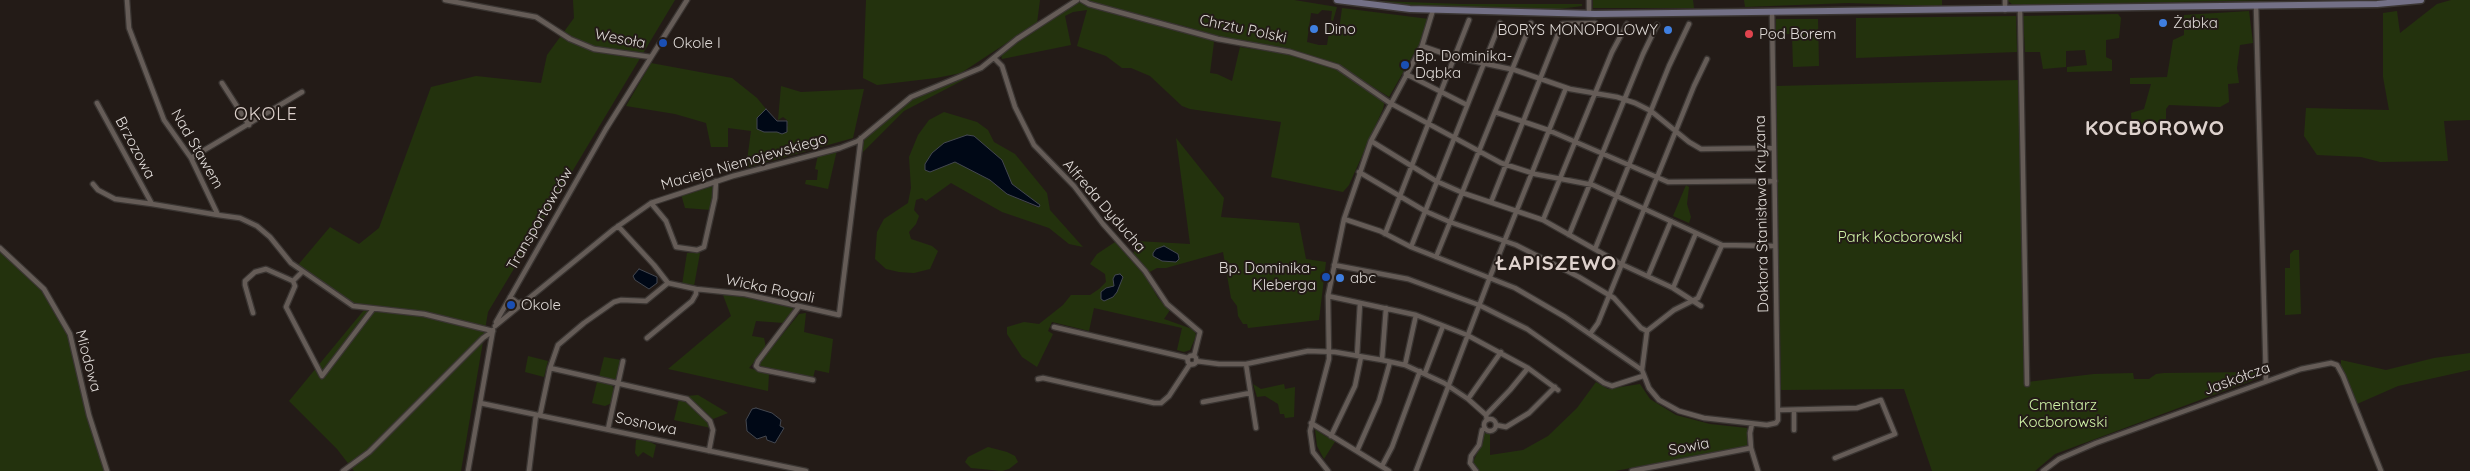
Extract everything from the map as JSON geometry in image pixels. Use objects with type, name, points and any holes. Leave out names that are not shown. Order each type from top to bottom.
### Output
[{"type":"main road","points":[[1338,0],[1386,8],[1589,14],[2020,10],[2256,6],[2421,0]]},
{"type":"street","name":"Nad Stawem","points":[[127,0],[129,28],[164,120],[191,158],[218,215]]},
{"type":"street","name":"Wesoła","points":[[445,0],[536,17],[570,39],[594,49],[651,57]]},
{"type":"street","name":"Transportowców","points":[[468,471],[494,329],[510,297],[606,129],[687,0]]},
{"type":"street","name":"Macieja Niemojewskiego","points":[[494,329],[524,302],[618,226],[651,203],[716,181],[840,148],[861,138],[911,97],[981,68],[1017,39],[1077,0]]},
{"type":"street","name":"Chrztu Polski","points":[[1082,0],[1089,4],[1218,39],[1290,52],[1338,67],[1390,102],[1505,164],[1532,174],[1590,184],[1722,245]]},
{"type":"street","points":[[1589,0],[1589,14]]},
{"type":"street","points":[[2005,0],[2005,10]]},
{"type":"street","points":[[2256,6],[2266,381]]},
{"type":"street","points":[[1328,471],[1314,452],[1310,439],[1311,423],[1327,370],[1330,352],[1327,321],[1328,296],[1344,219],[1371,141],[1390,102],[1422,46],[1433,10]]},
{"type":"street","points":[[2020,10],[2027,384]]},
{"type":"street","name":"Doktora Stanisława Kryzana","points":[[1772,13],[1779,412]]},
{"type":"street","points":[[1384,234],[1469,20]]},
{"type":"street","points":[[1411,247],[1500,23]]},
{"type":"street","points":[[1436,257],[1531,23]]},
{"type":"street","points":[[1491,202],[1538,78],[1562,24],[1595,23]]},
{"type":"street","points":[[1543,220],[1612,52],[1627,24]]},
{"type":"street","points":[[1595,249],[1651,111],[1690,24]]},
{"type":"street","points":[[1569,234],[1624,99],[1657,26]]},
{"type":"street","points":[[1422,46],[1454,57],[1511,69],[1566,88],[1624,99],[1651,111],[1702,149],[1774,148]]},
{"type":"street","name":"Alfreda Dyducha","points":[[994,58],[1002,66],[1015,107],[1034,145],[1074,186],[1103,224],[1145,271],[1167,304],[1200,332],[1195,358]]},
{"type":"street","points":[[1590,334],[1609,295],[1707,59]]},
{"type":"street","points":[[1406,74],[1467,105]]},
{"type":"street","points":[[222,83],[249,125]]},
{"type":"street","points":[[1416,471],[1504,240],[1566,88]]},
{"type":"street","points":[[191,158],[302,92]]},
{"type":"street","name":"Brzozowa","points":[[97,103],[152,204]]},
{"type":"street","points":[[1495,112],[1548,130],[1656,178],[1672,183],[1774,181]]},
{"type":"street","name":"Wicka Rogali","points":[[668,283],[696,290],[706,289],[745,294],[798,308],[839,315],[861,138]]},
{"type":"street","points":[[1371,141],[1436,181],[1463,193],[1543,220],[1622,264],[1673,288],[1701,306]]},
{"type":"street","points":[[1359,172],[1425,211],[1532,252],[1609,295],[1622,305],[1641,328],[1647,331]]},
{"type":"street","points":[[651,203],[666,221],[676,247],[698,250],[704,247],[715,198],[716,181]]},
{"type":"street","name":"Brzozowa","points":[[93,184],[98,190],[115,198],[218,215]]},
{"type":"street","points":[[218,215],[240,218],[257,226],[270,237],[290,264],[353,306],[424,314],[494,329]]},
{"type":"street","points":[[1344,219],[1490,277],[1540,302],[1642,370]]},
{"type":"street","points":[[1648,276],[1671,221]]},
{"type":"street","points":[[529,471],[538,415],[558,345],[584,323],[614,302],[622,300],[646,301],[668,283],[654,264],[618,226]]},
{"type":"street","points":[[1673,288],[1696,233]]},
{"type":"street","points":[[1775,246],[1722,245],[1701,293],[1694,301],[1674,310],[1647,331],[1642,370],[1643,376],[1656,397],[1679,411],[1704,418],[1752,424],[1772,424],[1778,420],[1779,412],[1858,408],[1881,400],[1895,434],[1835,458]]},
{"type":"street","name":"Miodowa","points":[[0,248],[44,289],[70,334],[89,415],[107,471]]},
{"type":"street","points":[[1334,265],[1408,279],[1479,305],[1527,329],[1604,384],[1612,386],[1643,376]]},
{"type":"street","points":[[253,313],[245,281],[255,272],[266,269],[293,281],[295,286],[286,307],[288,315],[322,376],[373,309]]},
{"type":"street","points":[[293,281],[302,272]]},
{"type":"street","points":[[647,338],[692,301],[696,290]]},
{"type":"street","points":[[1038,380],[1043,378],[1161,403],[1169,396],[1189,361],[1195,358],[1219,364],[1246,364],[1300,352],[1330,352],[1382,360],[1425,373],[1468,399],[1486,417],[1493,420],[1496,425],[1506,427],[1529,413],[1557,389],[1528,368],[1467,335],[1416,315],[1328,296]]},
{"type":"street","points":[[510,297],[518,303],[524,302]]},
{"type":"street","points":[[1331,436],[1355,386],[1359,356],[1360,303]]},
{"type":"street","points":[[798,308],[756,366],[813,380]]},
{"type":"street","points":[[1382,360],[1386,308]]},
{"type":"street","points":[[1405,366],[1416,315]]},
{"type":"street","points":[[1054,326],[1189,361],[1194,364],[1195,358]]},
{"type":"street","points":[[1425,373],[1443,326]]},
{"type":"street","points":[[343,471],[369,452],[494,329]]},
{"type":"street","points":[[1468,399],[1501,352]]},
{"type":"street","points":[[608,429],[623,361]]},
{"type":"street","points":[[1356,451],[1379,401],[1390,362]]},
{"type":"street","name":"Jaskółcza","points":[[2043,471],[2069,454],[2266,381],[2317,364],[2336,363],[2381,471]]},
{"type":"street","points":[[1246,364],[1256,428]]},
{"type":"street","points":[[550,368],[618,385],[687,399],[710,421],[713,430],[709,451]]},
{"type":"street","points":[[1476,471],[1470,463],[1471,456],[1479,444],[1482,430],[1485,428],[1486,417],[1528,368]]},
{"type":"street","points":[[1382,466],[1392,447],[1420,371]]},
{"type":"street","points":[[1202,402],[1250,393]]},
{"type":"street","name":"Sosnowa","points":[[480,403],[806,471]]},
{"type":"street","points":[[1794,410],[1794,430]]},
{"type":"street","points":[[1311,423],[1390,471]]},
{"type":"street","points":[[1752,424],[1750,433],[1751,448],[1758,471]]},
{"type":"street","points":[[1485,428],[1492,430],[1496,425]]},
{"type":"street","name":"Sowia","points":[[1632,471],[1751,448]]},
{"type":"green space","points":[[573,0],[675,0],[488,312],[461,471],[354,471],[337,449],[289,401],[364,310],[327,287],[298,265],[330,227],[359,244],[379,228],[431,87],[476,76],[541,83],[547,55],[574,18]]},
{"type":"green space","points":[[866,0],[1040,0],[1037,23],[961,73],[877,85],[863,78]]},
{"type":"green space","points":[[1086,0],[1294,0],[1337,7],[1333,21],[1331,20],[1332,11],[1322,10],[1318,14],[1311,13],[1307,42],[1319,45],[1327,45],[1330,26],[1339,31],[1342,8],[1429,19],[1421,41],[1389,97],[1338,65],[1235,41],[1184,26],[1097,5]]},
{"type":"green space","points":[[1351,0],[1460,4],[1582,4],[1582,6],[1552,10],[1428,8]]},
{"type":"green space","points":[[1593,0],[1693,0],[1694,8],[1593,8]]},
{"type":"green space","points":[[1744,0],[1942,0],[1942,5],[1848,3],[1745,7]]},
{"type":"green space","points":[[2007,0],[2278,0],[2013,5]]},
{"type":"green space","points":[[2451,0],[2470,0],[2470,120],[2444,121],[2448,161],[2380,162],[2361,157],[2317,155],[2304,136],[2306,108],[2389,110],[2383,77],[2383,13],[2397,11],[2400,33],[2437,4]]},
{"type":"green space","points":[[1077,2],[1210,38],[1214,42],[1210,73],[1232,81],[1240,47],[1295,55],[1337,68],[1385,100],[1383,109],[1349,185],[1343,192],[1271,177],[1281,122],[1190,109],[1182,106],[1150,76],[1131,68],[1122,68],[1106,56],[1077,46],[1087,10],[1073,12],[1065,16],[1071,45],[1002,59],[1001,55],[1004,52]]},
{"type":"green space","points":[[2249,11],[2253,43],[2240,45],[2237,68],[2239,83],[2228,84],[2229,102],[2220,107],[2169,105],[2166,109],[2166,122],[2132,125],[2131,113],[2144,109],[2151,84],[2130,84],[2130,78],[2167,77],[2173,40],[2184,35],[2184,15]]},
{"type":"green space","points":[[2118,14],[2121,18],[2119,38],[2106,40],[2106,57],[2112,60],[2112,71],[2067,72],[2067,67],[2087,65],[2085,50],[2066,51],[2066,67],[2043,69],[2040,52],[2025,52],[2023,16]]},
{"type":"green space","points":[[2016,16],[2017,52],[1856,58],[1856,18]]},
{"type":"green space","points":[[1776,19],[1818,19],[1819,66],[1793,67],[1792,34],[1776,34]]},
{"type":"green space","points":[[651,63],[732,78],[757,98],[766,109],[757,119],[764,132],[777,132],[788,126],[787,120],[783,117],[778,120],[781,86],[801,92],[864,89],[853,138],[746,168],[751,131],[728,128],[728,147],[711,147],[706,123],[675,114],[626,106]]},
{"type":"green space","points":[[969,77],[904,111],[862,153],[864,139],[909,101],[926,91]]},
{"type":"green space","name":"Park Kocborowski","points":[[2019,80],[2027,382],[2094,374],[2133,373],[2134,379],[2149,379],[2156,374],[2164,373],[2259,372],[2259,378],[2055,454],[2035,471],[1932,471],[1904,389],[1781,390],[1776,86]]},
{"type":"green space","points":[[944,112],[977,122],[988,130],[994,142],[1015,154],[1047,193],[1050,210],[1083,247],[1069,244],[1049,228],[1002,212],[951,183],[926,201],[922,198],[916,200],[914,210],[919,216],[916,224],[909,232],[911,239],[932,246],[938,251],[930,269],[914,273],[886,269],[875,259],[877,232],[884,219],[908,203],[911,188],[909,157],[918,135],[929,120]],"holes":[[[974,136],[1002,160],[1012,184],[1037,203],[1036,207],[1007,194],[990,180],[955,161],[947,163]]]},
{"type":"green space","points":[[1176,138],[1224,198],[1221,217],[1299,223],[1306,259],[1326,262],[1319,320],[1248,328],[1247,324],[1243,324],[1238,316],[1237,306],[1231,298],[1223,252],[1166,268],[1157,268],[1148,273],[1133,256],[1136,241],[1190,244]]},
{"type":"green space","points":[[837,150],[828,189],[805,184],[806,180],[817,180],[818,170],[815,169],[818,155]]},
{"type":"green space","points":[[713,185],[714,189],[711,210],[685,208],[681,194]]},
{"type":"green space","points":[[1686,185],[1689,187],[1687,204],[1691,217],[1689,223],[1673,216]]},
{"type":"green space","points":[[1115,242],[1143,272],[1158,298],[1170,310],[1164,319],[1195,330],[1196,336],[1190,350],[1184,352],[1177,350],[1182,328],[1094,308],[1089,331],[1052,322],[1048,331],[1053,334],[1037,367],[1022,357],[1007,334],[1007,327],[1024,322],[1039,324],[1063,305],[1071,295],[1090,295],[1099,289],[1106,282],[1105,274],[1090,264],[1097,254]]},
{"type":"green space","points":[[2294,250],[2299,250],[2301,314],[2285,315],[2285,268],[2290,268],[2290,254]]},
{"type":"green space","points":[[0,252],[43,290],[68,335],[85,409],[104,471],[0,471]]},
{"type":"green space","points":[[687,253],[700,253],[694,286],[682,285]]},
{"type":"green space","points":[[700,291],[737,295],[793,308],[791,317],[788,316],[784,323],[756,321],[752,336],[764,338],[766,348],[749,368],[769,374],[768,391],[668,369],[731,316],[723,295]]},
{"type":"green space","points":[[806,313],[804,332],[833,339],[829,373],[815,370],[813,378],[759,367],[760,362],[799,314]]},
{"type":"green space","points":[[2470,353],[2470,370],[2398,386],[2357,404],[2341,367],[2341,360],[2386,370],[2434,358]]},
{"type":"green space","points":[[528,356],[548,361],[544,377],[525,372]]},
{"type":"green space","points":[[604,357],[621,360],[617,382],[599,377]]},
{"type":"green space","points":[[597,382],[612,385],[615,392],[612,403],[605,406],[592,403]]},
{"type":"green space","points":[[1596,382],[1608,389],[1640,384],[1650,399],[1676,415],[1710,424],[1747,428],[1747,446],[1615,471],[1479,471],[1474,467],[1473,462],[1483,441],[1484,432],[1490,434],[1490,455],[1523,450],[1548,436],[1577,408]]},
{"type":"green space","points":[[1253,384],[1261,389],[1284,384],[1285,389],[1295,387],[1294,417],[1285,418],[1284,414],[1280,414],[1278,404],[1265,396],[1257,397]]},
{"type":"green space","points":[[698,395],[728,413],[713,419],[687,396]]},
{"type":"green space","points":[[679,399],[688,402],[709,423],[711,428],[674,420]]},
{"type":"green space","points":[[1315,429],[1325,436],[1336,440],[1324,459],[1317,446]]},
{"type":"green space","points":[[636,440],[646,440],[656,445],[653,458],[643,452],[638,457],[635,453]]},
{"type":"green space","points":[[988,447],[1015,456],[1018,462],[1009,469],[1002,471],[971,468],[965,462],[968,457]]},
{"type":"shaded area","points":[[766,109],[777,121],[787,121],[787,132],[782,134],[764,132],[757,129],[757,118]]},
{"type":"shaded area","points":[[967,135],[974,136],[1002,160],[1012,184],[1040,205],[1039,207],[1007,194],[990,180],[955,162],[930,172],[925,170],[925,164],[932,153],[944,143]]},
{"type":"shaded area","points":[[1164,246],[1178,254],[1179,259],[1176,262],[1162,261],[1153,256],[1156,249]]},
{"type":"shaded area","points":[[639,269],[657,277],[657,283],[649,289],[635,280],[633,276]]},
{"type":"shaded area","points":[[1120,274],[1123,277],[1117,292],[1113,297],[1104,301],[1101,299],[1101,292],[1106,288],[1114,286],[1113,279],[1115,275]]},
{"type":"shaded area","points":[[756,408],[772,413],[781,420],[780,426],[784,428],[775,443],[767,440],[766,436],[757,439],[747,431],[746,420],[752,409]]},
{"type":"place","name":"Żabka","points":[[2163,23]]},
{"type":"place","name":"Dino","points":[[1314,29]]},
{"type":"place","name":"BORYS MONOPOLOWY","points":[[1668,30]]},
{"type":"place","name":"Pod Borem","points":[[1749,34]]},
{"type":"place","name":"Okole I","points":[[663,43]]},
{"type":"place","name":"Bp. Dominika- Dąbka","points":[[1405,65]]},
{"type":"place","name":"Bp. Dominika- Kleberga","points":[[1326,277]]},
{"type":"place","name":"abc","points":[[1340,278]]},
{"type":"place","name":"Okole","points":[[511,305]]},
{"type":"district","name":"OKOLE","points":[[266,115]]},
{"type":"district","name":"KOCBOROWO","points":[[2155,129]]},
{"type":"district","name":"ŁAPISZEWO","points":[[1556,264]]},
{"type":"park label","name":"Cmentarz Kocborowski","points":[[2063,414]]}]
